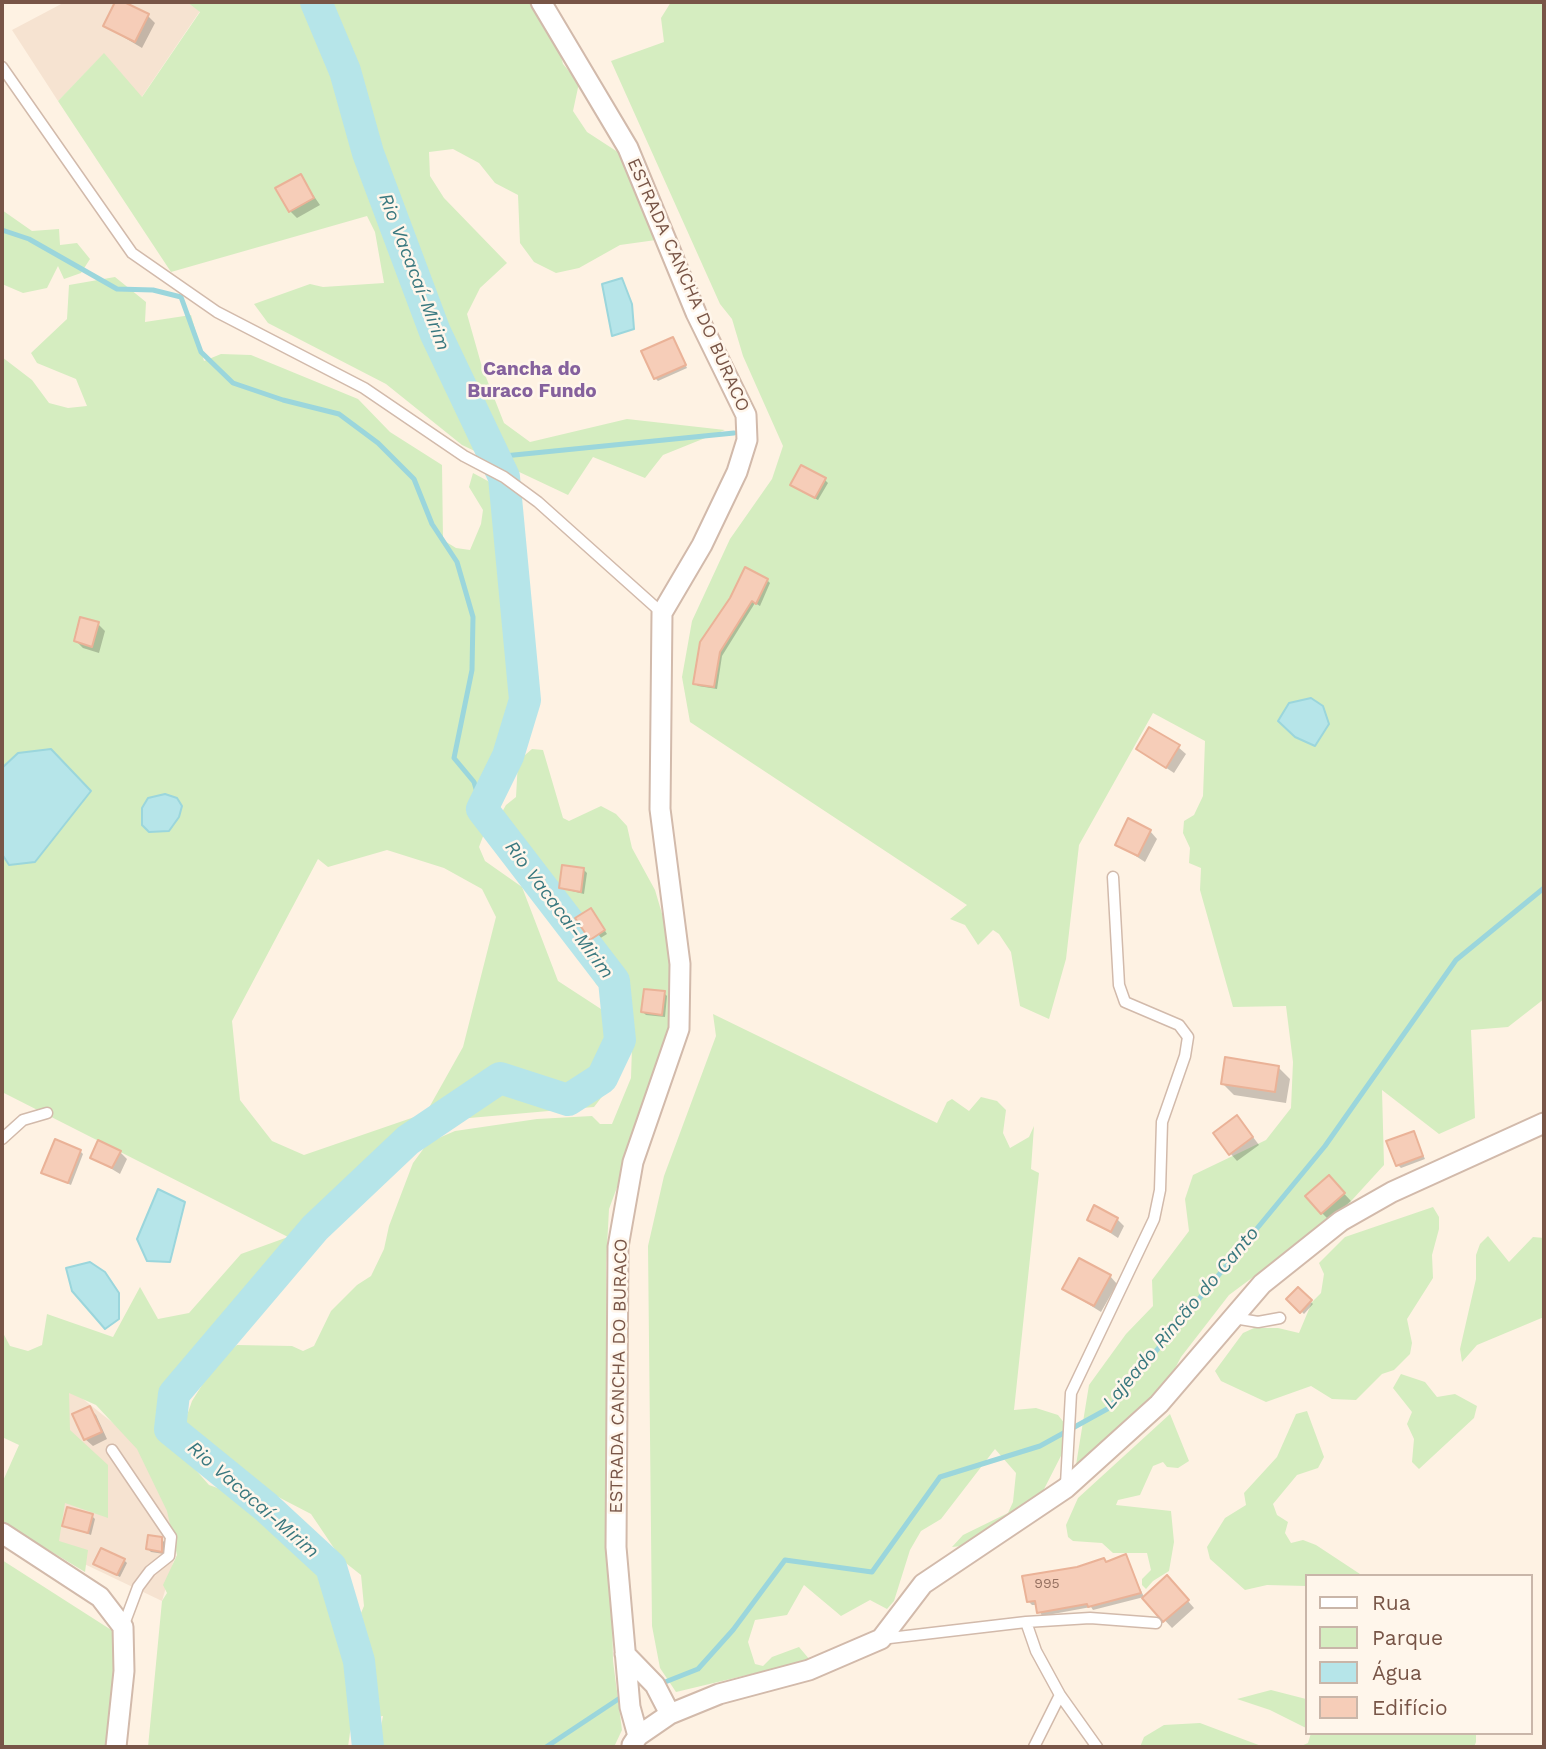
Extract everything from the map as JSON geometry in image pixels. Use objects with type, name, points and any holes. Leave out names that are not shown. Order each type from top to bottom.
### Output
[{"type":"street","name":"ESTRADA CANCHA DO BURACO","points":[[541,2],[628,148],[696,313],[746,415],[747,440],[737,472],[702,545],[662,613],[660,809],[680,964],[679,1029],[633,1162],[618,1247],[616,1547],[634,1742]]},
{"type":"street","points":[[634,1742],[670,1713],[719,1694],[808,1670],[881,1639],[923,1584],[1066,1488],[1159,1404],[1262,1284],[1341,1221],[1392,1192],[1544,1123]]},
{"type":"street","points":[[2,1533],[100,1597],[123,1626],[124,1671],[116,1747]]},
{"type":"street","points":[[625,1654],[655,1685],[670,1713]]},
{"type":"lane","points":[[2,67],[132,253],[217,312],[364,388],[464,456],[504,477],[538,502],[662,613]]},
{"type":"lane","points":[[1066,1488],[1071,1393],[1154,1219],[1160,1190],[1162,1122],[1185,1056],[1188,1037],[1179,1026],[1125,1002],[1118,985],[1112,877]]},
{"type":"lane","points":[[2,1139],[23,1120],[47,1113]]},
{"type":"lane","points":[[1233,1318],[1258,1322],[1280,1318]]},
{"type":"lane","points":[[112,1450],[171,1537],[169,1556],[150,1571],[138,1587],[123,1626]]},
{"type":"lane","points":[[881,1639],[1026,1622],[1090,1618],[1156,1623]]},
{"type":"lane","points":[[1026,1622],[1036,1651],[1060,1695],[1097,1747]]},
{"type":"lane","points":[[1034,1747],[1060,1695]]},
{"type":"shaded area","points":[[65,2],[187,2],[200,11],[141,98],[104,54],[58,101],[12,30]]},
{"type":"shaded area","points":[[68,1387],[153,1455],[182,1532],[162,1601],[55,1550]]},
{"type":"green space","points":[[187,2],[532,2],[558,45],[563,64],[579,83],[573,111],[587,132],[630,160],[663,239],[620,245],[579,268],[556,273],[534,262],[520,243],[518,195],[495,183],[479,163],[453,149],[429,152],[430,176],[444,198],[507,263],[480,288],[467,314],[482,367],[504,423],[530,442],[627,419],[725,430],[663,455],[645,478],[593,457],[568,495],[462,445],[386,384],[268,323],[254,304],[310,284],[323,287],[384,283],[375,232],[367,216],[171,272],[58,101],[104,53],[142,97],[200,12]]},
{"type":"green space","points":[[671,2],[1544,2],[1544,999],[1508,1027],[1471,1030],[1475,1118],[1439,1134],[1382,1090],[1384,1165],[1342,1211],[1229,1295],[1181,1357],[1158,1401],[1076,1465],[1089,1385],[1126,1334],[1153,1306],[1152,1280],[1189,1231],[1185,1199],[1193,1175],[1266,1140],[1291,1108],[1293,1062],[1286,1006],[1233,1007],[1200,890],[1201,868],[1189,863],[1190,848],[1183,833],[1184,821],[1194,815],[1203,796],[1205,741],[1153,713],[1079,845],[1066,959],[1049,1019],[1020,1006],[1011,952],[999,934],[993,930],[978,945],[965,925],[950,919],[967,905],[690,722],[682,677],[692,621],[730,539],[772,479],[783,446],[743,356],[732,319],[720,304],[611,61],[664,42],[661,18]]},
{"type":"green space","points":[[2,210],[32,231],[59,229],[60,245],[77,243],[90,259],[81,273],[64,279],[58,266],[47,288],[23,293],[2,284]]},
{"type":"green space","points":[[115,277],[146,302],[145,322],[191,315],[204,361],[221,354],[251,355],[358,399],[390,432],[442,465],[443,540],[456,548],[470,550],[481,524],[483,510],[469,487],[473,473],[499,487],[519,627],[517,747],[479,847],[485,861],[522,887],[558,981],[601,1009],[613,1038],[611,1085],[594,1107],[458,1119],[409,1148],[376,1187],[332,1212],[321,1243],[244,1317],[164,1416],[165,1435],[209,1485],[257,1502],[340,1579],[367,1670],[357,1682],[348,1747],[148,1747],[162,1601],[167,1593],[163,1585],[177,1555],[167,1511],[137,1449],[96,1405],[69,1393],[70,1430],[108,1465],[108,1518],[65,1503],[59,1541],[88,1550],[85,1572],[2,1522],[2,1483],[19,1445],[2,1437],[2,1331],[10,1346],[28,1351],[42,1345],[47,1314],[113,1337],[140,1287],[158,1319],[189,1313],[241,1254],[288,1237],[2,1092],[2,357],[32,380],[49,403],[68,408],[87,406],[76,379],[37,363],[31,353],[67,319],[69,285]],"holes":[[[387,850],[444,868],[482,889],[496,917],[463,1047],[426,1113],[304,1155],[272,1141],[240,1100],[232,1021],[318,859],[328,867]]]},
{"type":"green space","points":[[532,749],[543,750],[563,818],[569,821],[601,806],[616,814],[627,826],[632,848],[655,890],[665,924],[671,961],[671,1016],[667,1052],[609,1209],[606,1266],[613,1661],[622,1730],[614,1747],[377,1747],[383,1716],[370,1718],[364,1699],[375,1665],[361,1613],[364,1606],[361,1575],[342,1560],[311,1514],[236,1475],[202,1448],[185,1421],[192,1401],[218,1360],[237,1345],[292,1346],[303,1351],[314,1346],[331,1311],[357,1285],[371,1276],[384,1249],[389,1226],[413,1163],[434,1140],[455,1131],[537,1119],[592,1116],[600,1124],[612,1124],[631,1078],[632,1047],[610,997],[596,984],[586,954],[562,934],[526,878],[493,848],[493,828],[506,805],[516,797],[518,761]]},
{"type":"green space","points":[[713,1014],[937,1123],[947,1102],[952,1099],[969,1111],[981,1097],[997,1101],[1006,1110],[1003,1133],[1010,1148],[1029,1137],[1034,1126],[1031,1169],[1039,1173],[1014,1410],[1036,1408],[1058,1415],[1065,1424],[1066,1446],[1040,1497],[962,1546],[952,1547],[963,1535],[1008,1513],[1013,1502],[1016,1473],[995,1449],[941,1519],[921,1531],[910,1550],[894,1601],[887,1609],[870,1600],[841,1616],[804,1585],[787,1615],[755,1620],[748,1642],[755,1664],[763,1666],[772,1657],[799,1647],[810,1660],[676,1692],[660,1668],[652,1626],[648,1246],[664,1176],[716,1036]]},
{"type":"green space","points":[[1433,1207],[1439,1217],[1439,1229],[1432,1255],[1433,1278],[1407,1319],[1412,1343],[1410,1354],[1394,1370],[1382,1374],[1356,1400],[1332,1399],[1311,1386],[1266,1402],[1221,1381],[1215,1371],[1243,1333],[1254,1328],[1278,1328],[1299,1333],[1312,1302],[1321,1293],[1324,1274],[1319,1263],[1345,1237]]},
{"type":"green space","points":[[1488,1236],[1509,1262],[1533,1237],[1544,1238],[1544,1317],[1477,1345],[1462,1362],[1460,1349],[1476,1279],[1476,1255],[1480,1244]]},
{"type":"green space","points":[[1401,1374],[1425,1382],[1437,1397],[1455,1394],[1477,1406],[1474,1418],[1419,1469],[1412,1462],[1414,1439],[1407,1424],[1412,1412],[1393,1388]]},
{"type":"green space","points":[[1307,1411],[1324,1457],[1318,1468],[1297,1475],[1273,1504],[1277,1515],[1288,1522],[1285,1533],[1291,1543],[1303,1540],[1316,1545],[1360,1574],[1304,1574],[1304,1586],[1267,1585],[1245,1590],[1210,1559],[1207,1547],[1225,1518],[1246,1505],[1244,1493],[1277,1457],[1296,1414]]},
{"type":"green space","points":[[1170,1414],[1189,1461],[1178,1468],[1167,1467],[1163,1462],[1153,1466],[1140,1495],[1118,1500],[1116,1505],[1171,1511],[1174,1542],[1169,1571],[1146,1589],[1142,1585],[1142,1579],[1151,1570],[1147,1553],[1113,1553],[1102,1543],[1073,1541],[1068,1537],[1066,1525],[1078,1498]]},
{"type":"green space","points":[[2,1560],[116,1633],[108,1747],[2,1747]]},
{"type":"green space","points":[[1271,1690],[1304,1698],[1304,1727],[1270,1710],[1237,1699]]},
{"type":"green space","points":[[1200,1723],[1264,1747],[1140,1747],[1144,1737],[1164,1725]]},
{"type":"green space","points":[[1310,1735],[1476,1735],[1474,1747],[1299,1747],[1308,1743]]},
{"type":"water","points":[[622,278],[632,304],[634,329],[612,336],[602,284]]},
{"type":"water","points":[[1311,698],[1323,706],[1329,724],[1315,746],[1295,737],[1278,721],[1289,703]]},
{"type":"water","points":[[51,749],[91,791],[35,862],[9,865],[2,854],[2,768],[18,753]]},
{"type":"water","points":[[165,794],[177,798],[182,806],[179,817],[169,831],[149,832],[142,825],[142,808],[148,798]]},
{"type":"water","points":[[158,1189],[185,1202],[170,1262],[147,1261],[137,1239]]},
{"type":"water","points":[[90,1262],[105,1272],[119,1293],[119,1319],[105,1329],[72,1291],[66,1268]]},
{"type":"building","points":[[115,2],[124,2],[149,14],[135,42],[103,26]]},
{"type":"building","points":[[301,174],[314,198],[289,212],[275,188]]},
{"type":"building","points":[[673,337],[686,365],[654,379],[641,351]]},
{"type":"building","points":[[801,465],[826,478],[815,498],[790,485]]},
{"type":"building","points":[[745,567],[768,579],[756,604],[752,601],[720,652],[714,687],[693,684],[700,642],[730,598]]},
{"type":"building","points":[[80,617],[99,622],[92,647],[74,641]]},
{"type":"building","points":[[1149,727],[1180,745],[1166,768],[1136,749]]},
{"type":"building","points":[[1128,818],[1151,830],[1138,856],[1115,845]]},
{"type":"building","points":[[562,865],[584,868],[581,892],[559,888]]},
{"type":"building","points":[[591,908],[605,930],[590,940],[575,918]]},
{"type":"building","points":[[644,989],[665,991],[662,1015],[641,1012]]},
{"type":"building","points":[[1225,1057],[1279,1066],[1275,1092],[1221,1084]]},
{"type":"building","points":[[1237,1115],[1253,1137],[1229,1155],[1213,1133]]},
{"type":"building","points":[[1414,1131],[1423,1156],[1396,1166],[1386,1141]]},
{"type":"building","points":[[55,1139],[81,1150],[68,1183],[41,1173]]},
{"type":"building","points":[[98,1140],[121,1151],[112,1168],[90,1158]]},
{"type":"building","points":[[1329,1175],[1345,1193],[1321,1214],[1305,1196]]},
{"type":"building","points":[[1094,1205],[1118,1218],[1111,1232],[1087,1220]]},
{"type":"building","points":[[1079,1258],[1111,1275],[1094,1306],[1062,1289]]},
{"type":"building","points":[[1298,1287],[1312,1300],[1300,1313],[1286,1299]]},
{"type":"building","points":[[90,1406],[102,1432],[84,1440],[72,1414]]},
{"type":"building","points":[[67,1507],[93,1514],[88,1533],[62,1526]]},
{"type":"building","points":[[148,1535],[162,1537],[162,1552],[146,1549]]},
{"type":"building","points":[[101,1548],[125,1559],[117,1575],[93,1564]]},
{"type":"building","points":[[1126,1554],[1141,1593],[1088,1607],[1087,1604],[1037,1613],[1035,1601],[1027,1602],[1022,1576],[1077,1567],[1104,1558],[1106,1562]]},
{"type":"building","points":[[1167,1575],[1189,1600],[1163,1622],[1142,1598]]},
{"type":"waterway","name":"Rio Vacacaí-Mirim","points":[[316,2],[345,71],[368,153],[435,332],[504,477],[525,700],[508,756],[482,809],[614,981],[620,1040],[602,1078],[568,1100],[500,1078],[408,1140],[315,1228],[174,1394],[170,1429],[266,1507],[331,1567],[359,1661],[368,1747]]},
{"type":"waterway","points":[[2,230],[29,239],[117,289],[153,290],[181,297],[201,352],[233,383],[283,400],[339,414],[378,443],[414,479],[432,524],[457,562],[473,617],[472,670],[454,758],[474,782],[482,809]]},
{"type":"waterway","points":[[494,457],[734,433]]},
{"type":"waterway","name":"Lajeado Rincão do Canto","points":[[660,1684],[698,1669],[733,1630],[785,1560],[872,1572],[940,1477],[1040,1446],[1109,1408],[1325,1146],[1456,960],[1544,888]]},
{"type":"waterway","name":"Lajeado Rincão do Canto","points":[[546,1747],[623,1696]]},
{"type":"district","name":"Cancha do Buraco Fundo","points":[[532,380]]}]
